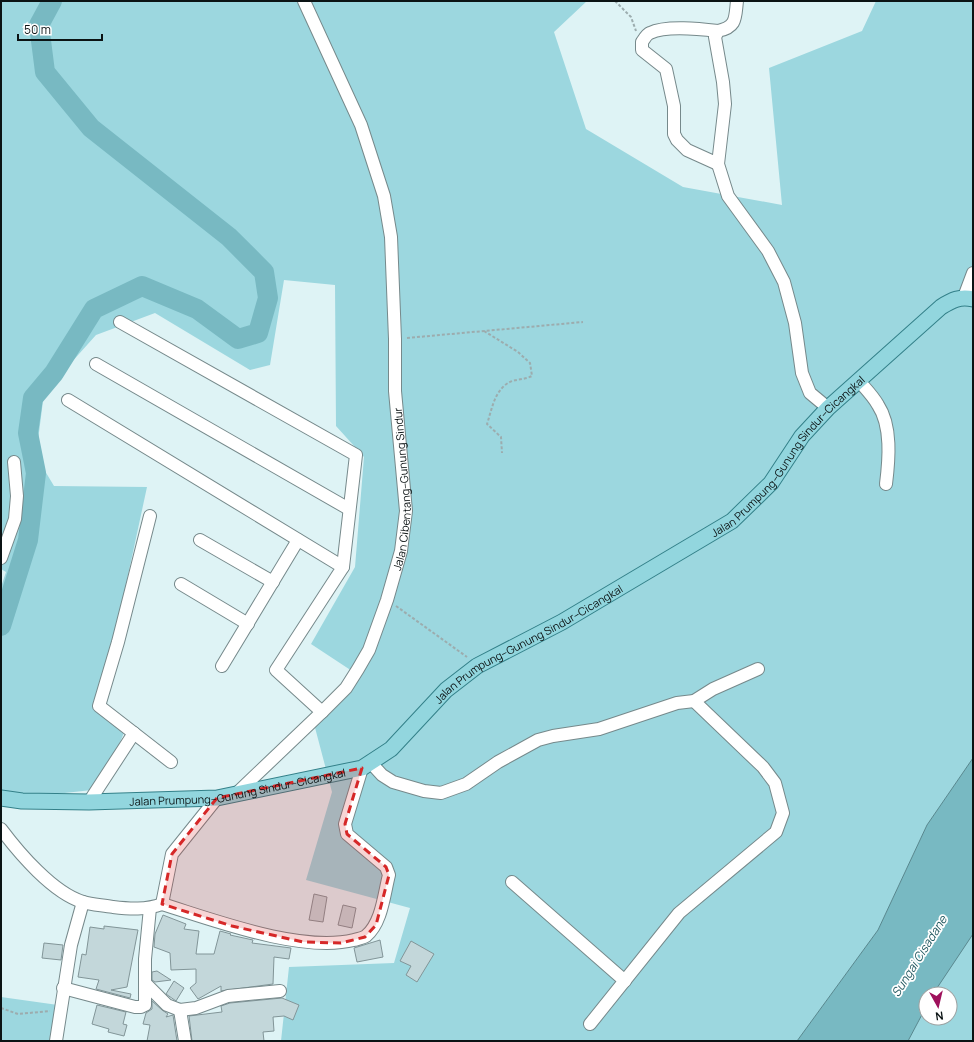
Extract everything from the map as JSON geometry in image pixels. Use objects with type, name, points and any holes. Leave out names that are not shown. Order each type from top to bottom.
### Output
[{"type":"main road","name":"Jalan Prumpung–Gunung Sindur–Cicangkal","points":[[1,798],[22,801],[89,802],[217,798],[367,766],[391,750],[446,690],[477,666],[562,622],[732,521],[771,483],[802,436],[828,408],[941,307],[953,300],[968,298]]},
{"type":"street","name":"Jalan Cibentang–Gunung Sindur","points":[[237,793],[346,688],[358,669],[369,650],[387,600],[401,552],[406,511],[395,391],[395,339],[391,237],[384,196],[361,125],[304,1]]},
{"type":"street","points":[[718,164],[687,150],[677,140],[674,134],[674,106],[666,69],[642,50],[642,42],[649,33],[664,30],[706,29],[718,31],[729,29],[735,22],[737,1]]},
{"type":"street","points":[[718,31],[715,37],[723,82],[725,104],[718,164],[728,196],[768,252],[784,282],[795,323],[802,373],[810,393],[828,408]]},
{"type":"street","points":[[968,298],[973,273]]},
{"type":"street","points":[[120,322],[356,455],[343,567],[276,670],[322,712]]},
{"type":"street","points":[[96,364],[349,509]]},
{"type":"street","points":[[859,381],[880,406],[887,430],[890,459],[886,484]]},
{"type":"street","points":[[68,400],[343,567]]},
{"type":"street","points":[[1,558],[15,519],[18,496],[14,462]]},
{"type":"street","points":[[150,516],[118,642],[98,706],[171,762]]},
{"type":"street","points":[[200,540],[273,582]]},
{"type":"street","points":[[222,666],[298,540]]},
{"type":"street","points":[[181,584],[248,624]]},
{"type":"street","points":[[1,829],[15,848],[53,884],[67,895],[83,902],[120,908],[150,908],[162,904],[232,926],[304,942],[341,943],[365,937],[376,925],[388,875],[386,867],[347,834],[345,824],[367,766],[393,782],[424,791],[441,793],[466,784],[498,762],[538,740],[553,736],[599,729],[678,703],[694,701],[713,689],[758,669]]},
{"type":"street","points":[[590,1024],[679,913],[776,832],[783,813],[775,783],[763,767],[694,701]]},
{"type":"street","points":[[89,802],[134,734]]},
{"type":"street","points":[[162,904],[172,854],[217,798]]},
{"type":"street","points":[[512,882],[625,981]]},
{"type":"street","points":[[56,1041],[63,988],[71,945],[83,902]]},
{"type":"street","points":[[63,988],[141,1008],[146,1004],[145,960],[150,908]]},
{"type":"street","points":[[146,984],[166,1005],[180,1010],[196,1008],[228,996],[280,991]]},
{"type":"street","points":[[180,1010],[185,1041]]},
{"type":"path","points":[[615,1],[631,18],[642,42]]},
{"type":"path","points":[[395,339],[583,322]]},
{"type":"path","points":[[483,331],[518,352],[530,363],[532,376],[524,380],[509,382],[496,394],[487,424],[501,437],[502,453]]},
{"type":"path","points":[[387,600],[433,634],[454,646],[477,666]]},
{"type":"path","points":[[1,1008],[18,1014],[47,1012],[61,1008]]},
{"type":"highlighted area","points":[[362,768],[345,824],[347,834],[386,867],[389,875],[376,925],[365,937],[341,943],[303,942],[232,926],[162,904],[172,854],[217,798]]},
{"type":"shaded area","points":[[1,1],[587,1],[554,32],[586,129],[683,187],[782,205],[769,68],[862,31],[876,1],[973,1],[973,758],[927,825],[878,930],[797,1041],[281,1041],[289,967],[394,963],[410,908],[306,880],[332,792],[313,720],[352,671],[311,644],[355,567],[364,457],[336,426],[335,285],[284,280],[270,365],[250,370],[155,313],[96,335],[44,393],[36,456],[54,486],[147,487],[100,705],[125,730],[101,789],[1,800],[1,587],[6,572],[1,569]]},
{"type":"shaded area","points":[[973,934],[973,1041],[908,1041],[918,1022],[918,1026],[958,1026],[958,986],[938,986]]},
{"type":"shaded area","points":[[1,997],[58,1005],[53,1041],[1,1041]]},
{"type":"water","name":"Sungai Cisadane","points":[[973,758],[973,934],[938,986],[918,986],[918,1022],[908,1041],[797,1041],[878,930],[927,825]]},
{"type":"building","points":[[314,894],[327,897],[323,922],[309,920]]},
{"type":"building","points":[[343,905],[356,908],[352,928],[338,925]]},
{"type":"building","points":[[163,915],[186,924],[184,929],[199,931],[196,954],[214,954],[220,931],[231,934],[230,935],[253,940],[252,943],[291,948],[289,959],[274,957],[273,984],[221,991],[221,986],[198,999],[190,988],[196,983],[196,969],[171,970],[170,953],[154,947],[155,934]]},
{"type":"building","points":[[104,926],[138,930],[127,987],[111,990],[131,994],[130,998],[96,989],[99,980],[78,977],[82,954],[86,955],[90,927],[104,929]]},
{"type":"building","points":[[380,940],[383,957],[357,962],[354,948]]},
{"type":"building","points":[[411,941],[434,954],[417,982],[406,975],[411,966],[400,961]]},
{"type":"building","points":[[44,943],[63,945],[61,960],[42,958]]},
{"type":"building","points":[[157,971],[171,980],[155,982],[152,980],[152,972]]},
{"type":"building","points":[[174,981],[184,988],[176,1001],[166,994]]},
{"type":"building","points":[[282,998],[299,1005],[293,1020],[284,1016],[273,1017],[274,1031],[263,1032],[264,1041],[192,1041],[189,1016],[222,1012],[221,1006],[230,1003]]},
{"type":"building","points":[[152,1001],[168,1014],[166,1017],[173,1015],[177,1041],[147,1041],[150,1025],[143,1024],[146,1013],[152,1009]]},
{"type":"building","points":[[97,1005],[126,1012],[123,1024],[127,1025],[124,1036],[108,1032],[109,1029],[92,1024]]},
{"type":"waterway","points":[[1,626],[28,540],[36,473],[28,433],[33,398],[54,373],[94,309],[142,286],[197,309],[238,339],[258,333],[268,298],[264,272],[229,237],[91,128],[45,72],[39,25],[52,1]]}]
